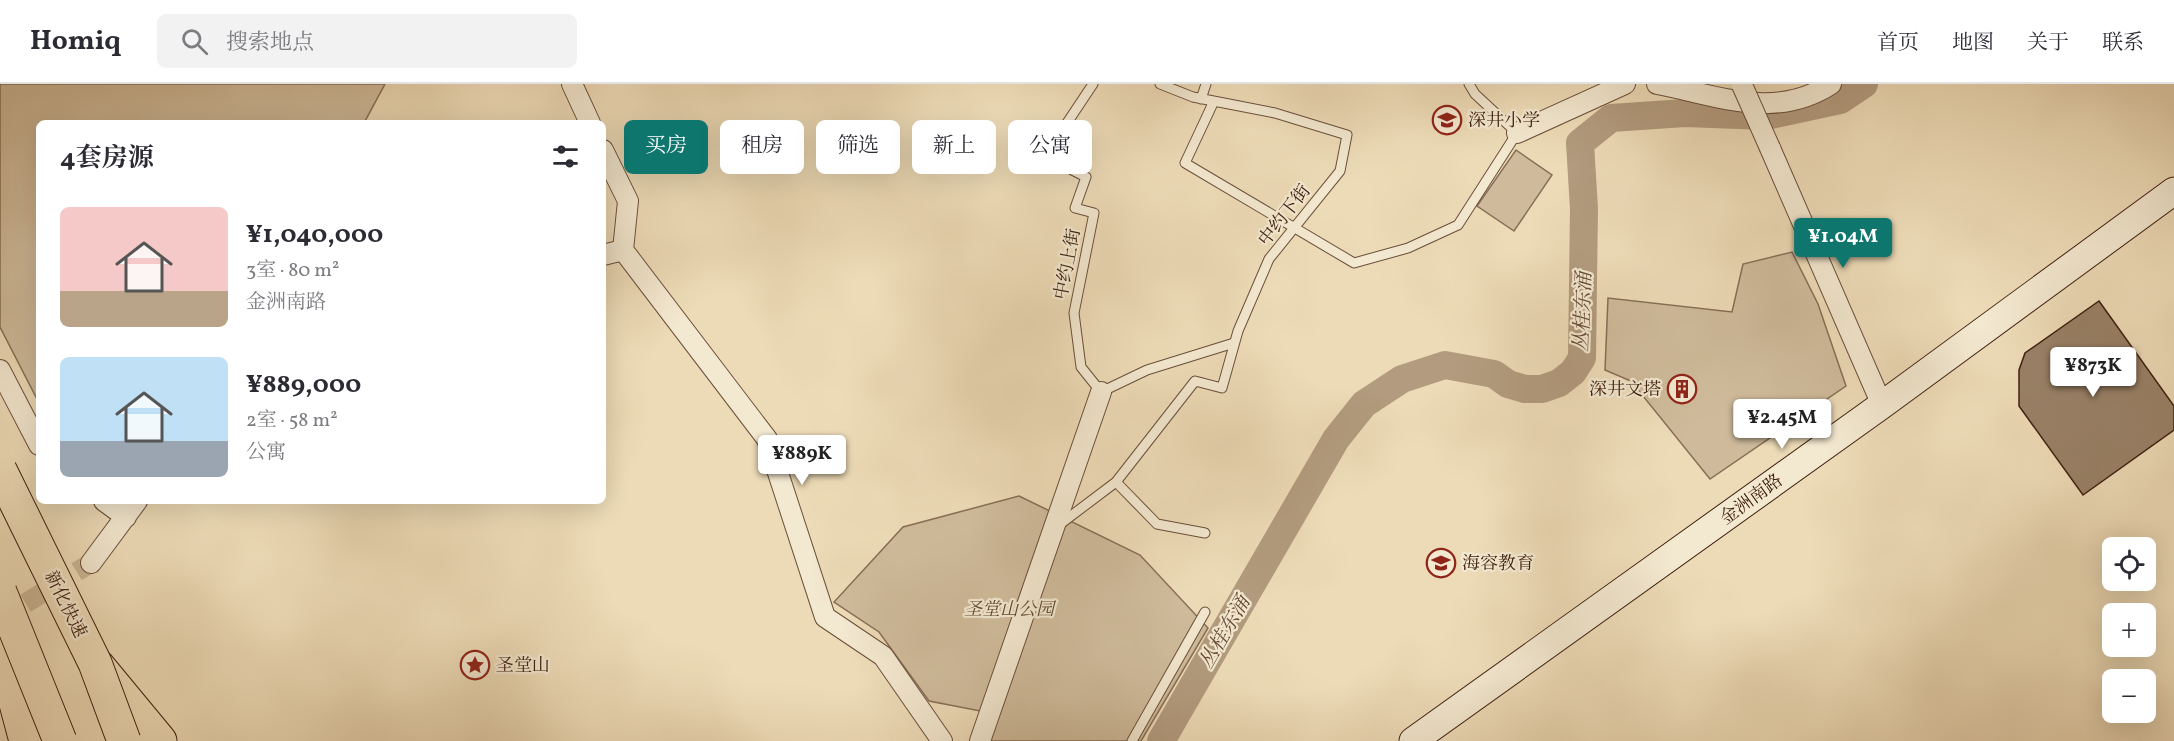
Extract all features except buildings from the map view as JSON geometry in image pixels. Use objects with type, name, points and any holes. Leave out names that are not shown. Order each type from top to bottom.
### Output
[{"type":"highway","name":"新化快速","points":[[0,470],[95,663],[124,741]]},
{"type":"highway","points":[[0,592],[60,741]]},
{"type":"highway","points":[[0,634],[4,659],[26,741]]},
{"type":"highway","points":[[95,663],[160,741]]},
{"type":"highway","points":[[108,699],[139,741]]},
{"type":"main road","name":"金洲南路","points":[[1413,741],[1882,405],[2174,191]]},
{"type":"street","points":[[572,84],[589,120]]},
{"type":"street","points":[[1516,133],[1625,84]]},
{"type":"street","points":[[1657,84],[1717,98],[1769,104],[1813,96],[1831,84]]},
{"type":"street","points":[[1742,84],[1882,405]]},
{"type":"street","points":[[606,156],[628,201],[623,250],[767,439],[825,617],[883,656],[942,741]]},
{"type":"street","points":[[606,254],[623,250]]},
{"type":"street","points":[[0,370],[36,440]]},
{"type":"street","points":[[980,741],[1101,392]]},
{"type":"street","points":[[91,563],[131,509],[114,504]]},
{"type":"lane","name":"中约上街","points":[[1094,84],[1045,156],[1086,177],[1075,208],[1094,213],[1074,313],[1081,368],[1101,392]]},
{"type":"lane","name":"中约下街","points":[[1116,482],[1196,381],[1222,388],[1234,343],[1269,259],[1340,171],[1347,135],[1275,113],[1201,99],[1160,84]]},
{"type":"lane","points":[[1201,99],[1206,84]]},
{"type":"lane","points":[[1214,101],[1185,164],[1354,263],[1408,248],[1458,225],[1516,133],[1475,94],[1469,84]]},
{"type":"lane","points":[[1101,392],[1147,370],[1234,343]]},
{"type":"lane","points":[[1055,528],[1116,482],[1157,524],[1205,533]]},
{"type":"lane","points":[[1132,741],[1205,612]]},
{"type":"green space","points":[[0,84],[385,84],[366,120],[36,120],[36,397],[0,327]]},
{"type":"green space","points":[[1516,150],[1552,175],[1514,231],[1477,206]]},
{"type":"green space","points":[[1792,252],[1818,304],[1846,386],[1710,479],[1631,381],[1605,370],[1608,298],[1732,312],[1743,264]]},
{"type":"green space","name":"圣堂山公园","points":[[1019,496],[1140,555],[1208,628],[1141,741],[983,741],[991,713],[929,701],[879,632],[834,602],[903,527]]},
{"type":"waterway","name":"丛桂东涌","points":[[1161,741],[1336,439],[1364,404],[1402,379],[1445,365],[1494,374],[1508,384],[1525,389],[1542,389],[1559,383],[1573,372],[1582,358],[1584,209],[1580,143],[1611,118],[1685,113],[1766,116],[1840,100],[1864,84]]},
{"type":"tunnel","points":[[0,619],[91,563]]},
{"type":"place","name":"深井小学","points":[[1447,120]]},
{"type":"place","name":"深井文塔","points":[[1682,389]]},
{"type":"place","name":"海容教育","points":[[1441,563]]},
{"type":"place","name":"圣堂山","points":[[475,665]]}]
